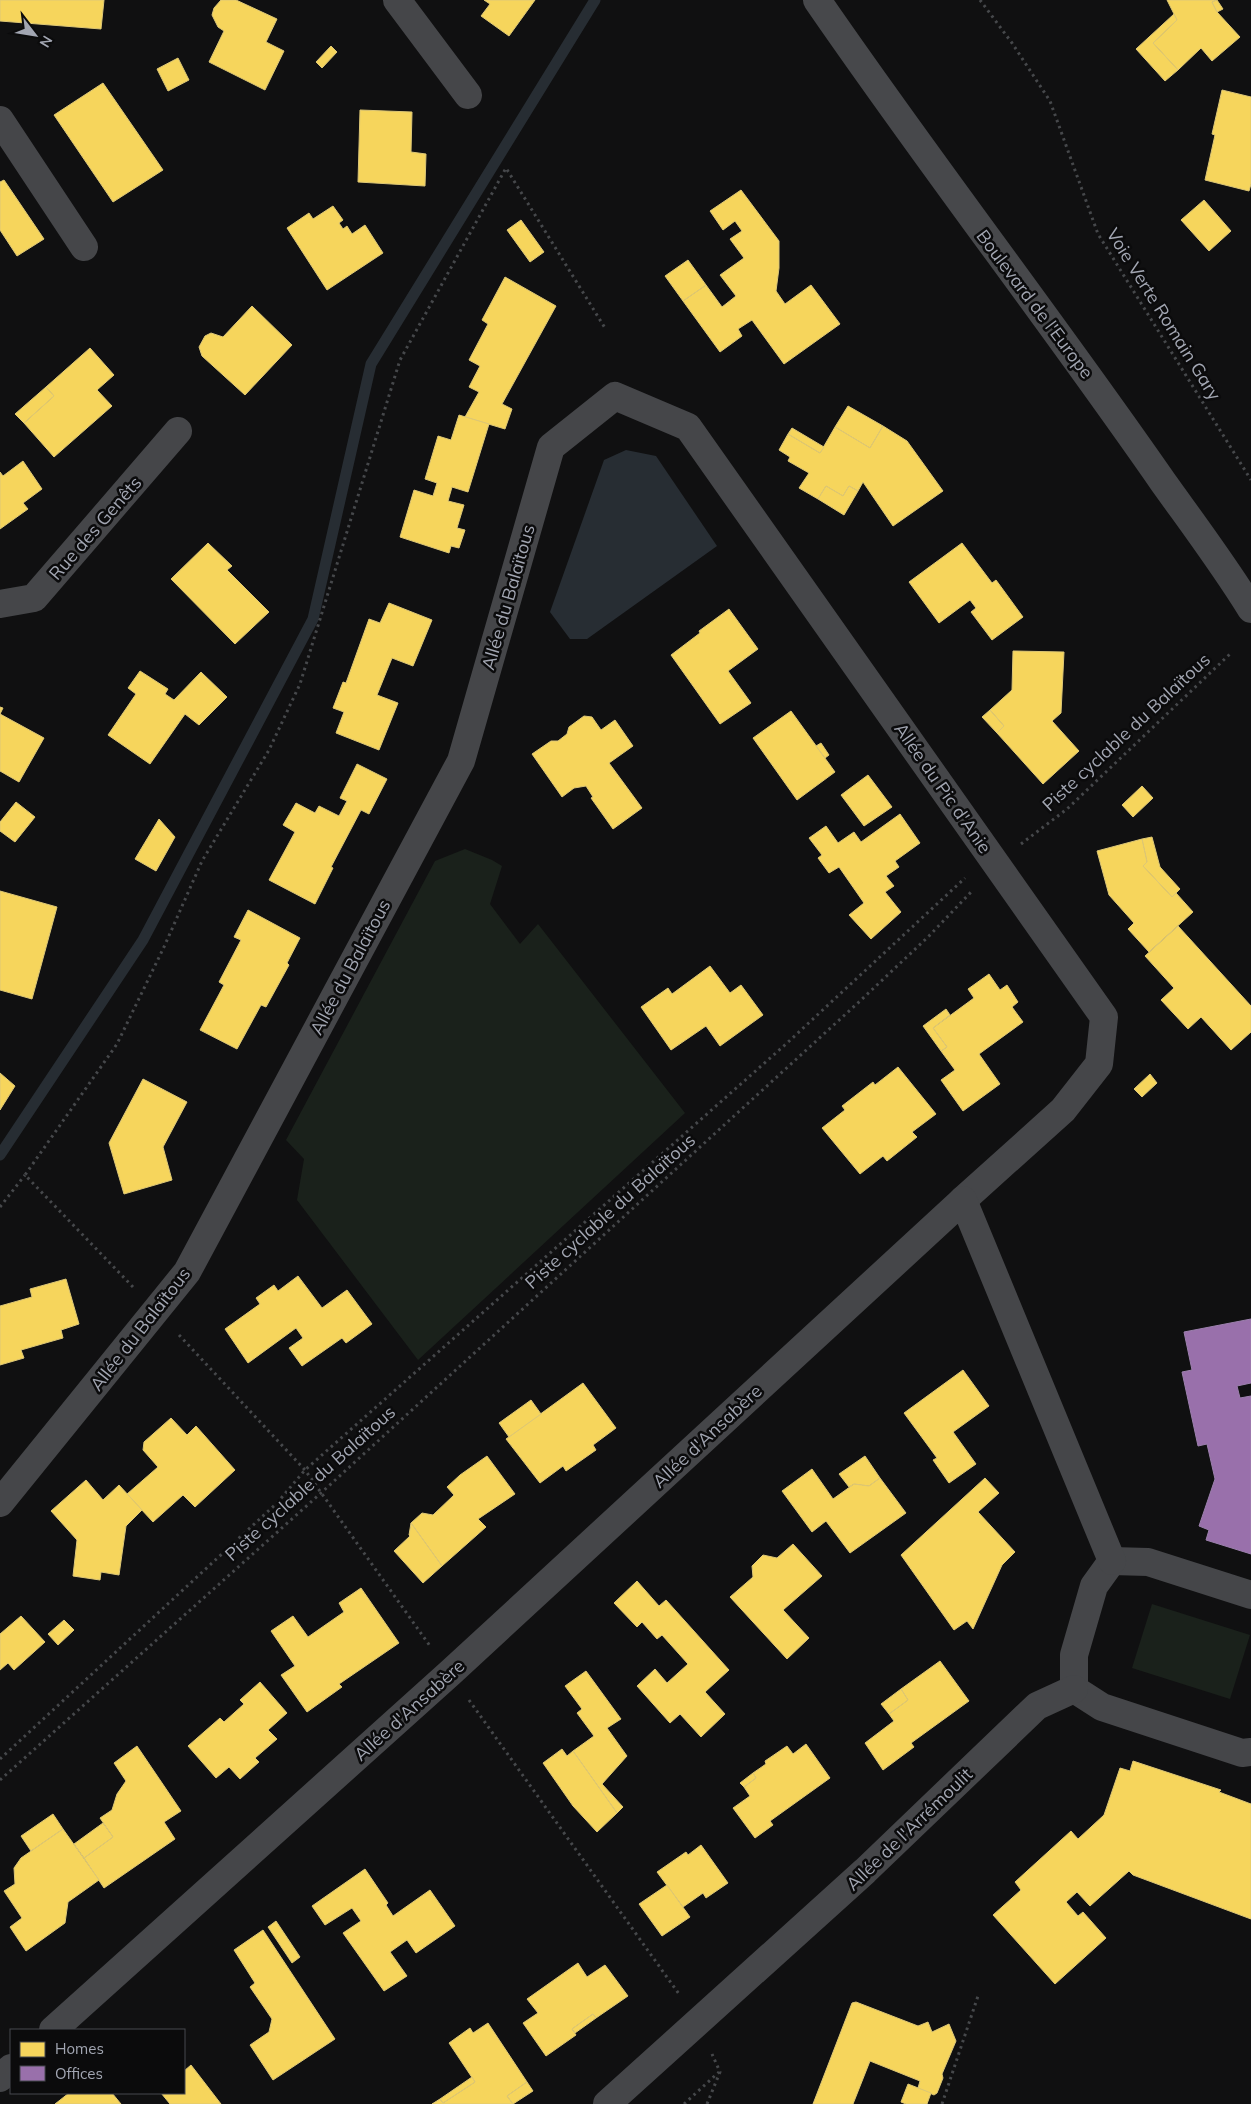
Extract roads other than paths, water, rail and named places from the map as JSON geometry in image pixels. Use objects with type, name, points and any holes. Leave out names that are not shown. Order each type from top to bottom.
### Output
[{"type":"main road","name":"Boulevard de l'Europe","points":[[817,0],[963,206],[1098,388],[1251,609]]},
{"type":"street","points":[[397,0],[468,95]]},
{"type":"street","points":[[0,120],[84,247]]},
{"type":"street","name":"Allée du Pic d'Anie","points":[[615,396],[688,427],[1104,1016],[1099,1064],[1063,1110],[962,1200]]},
{"type":"street","name":"Allée du Balaïtous","points":[[0,1503],[187,1272],[461,761],[551,447],[615,396]]},
{"type":"street","name":"Rue des Genêts","points":[[0,604],[34,598],[178,431]]},
{"type":"street","points":[[962,1200],[1112,1560]]},
{"type":"street","name":"Allée d'Ansabère","points":[[54,2029],[450,1673],[962,1200]]},
{"type":"street","points":[[1112,1560],[1148,1562],[1251,1595]]},
{"type":"street","points":[[1112,1560],[1094,1586],[1074,1655],[1074,1689],[1102,1707],[1242,1752],[1251,1752]]},
{"type":"street","name":"Allée de l'Arrémoulit","points":[[607,2104],[865,1871],[1038,1706],[1074,1689]]},
{"type":"street","points":[[0,2078],[10,2069]]},
{"type":"waterway","points":[[0,1155],[143,940],[313,619],[371,364],[595,0]]}]
